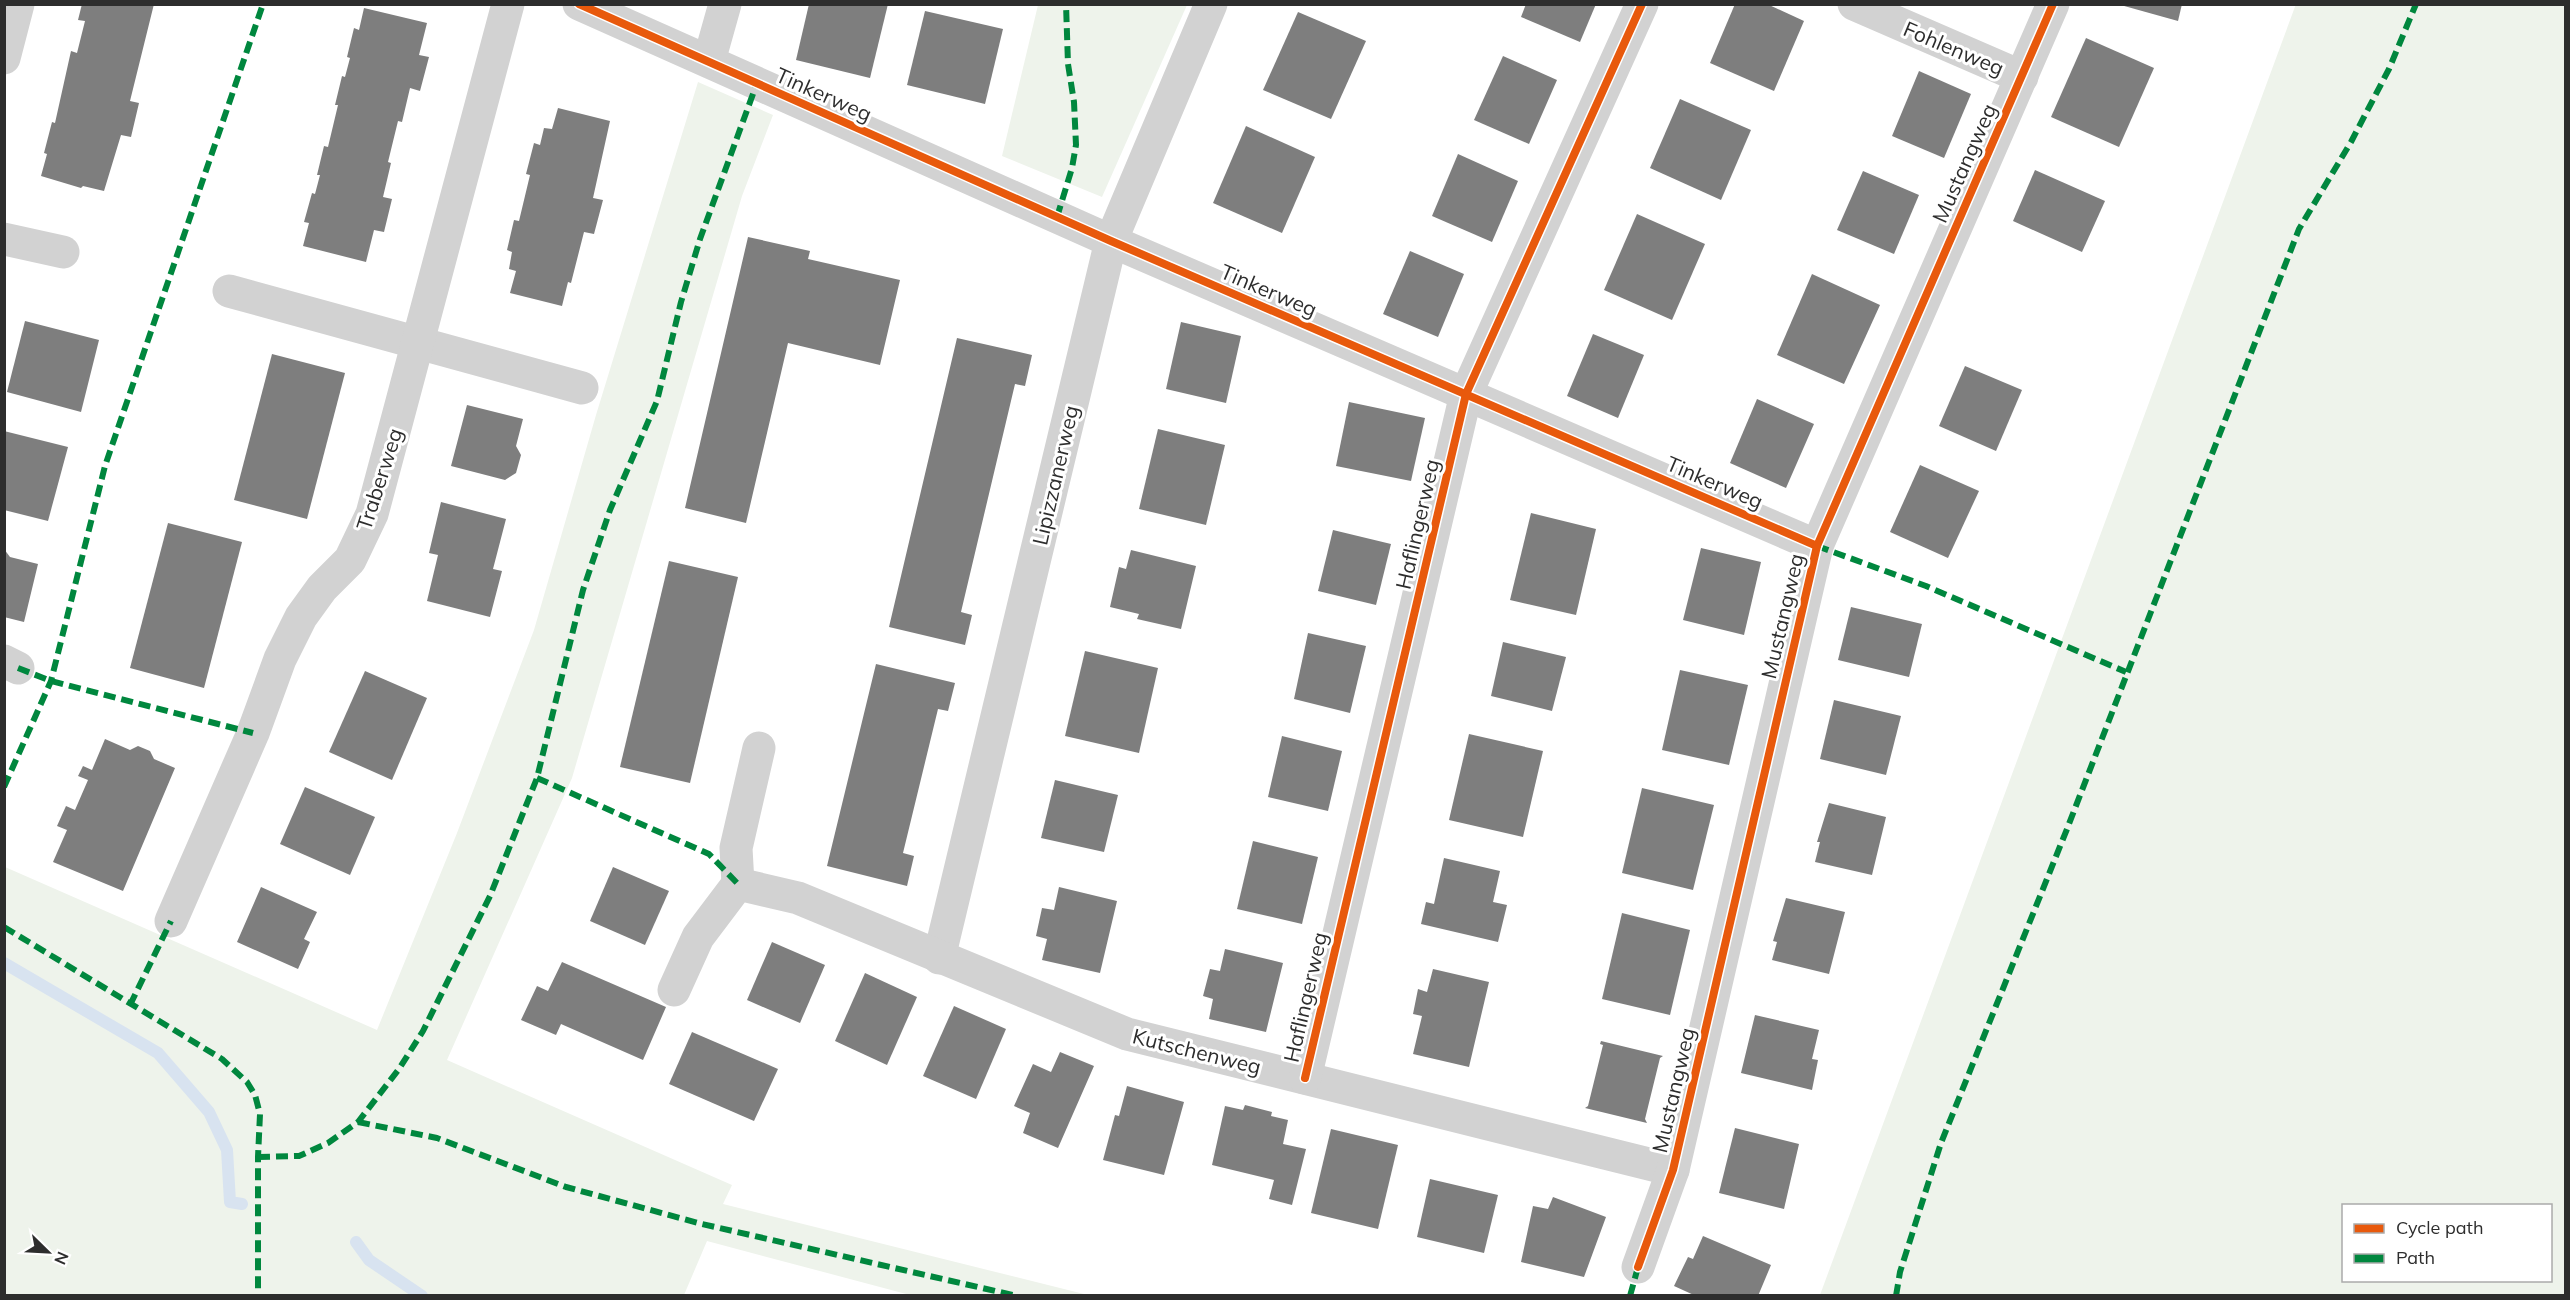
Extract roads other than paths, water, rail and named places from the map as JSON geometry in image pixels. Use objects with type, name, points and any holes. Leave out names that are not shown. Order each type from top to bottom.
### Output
[{"type":"street","points":[[4,58],[18,4]]},
{"type":"street","name":"Traberweg","points":[[171,921],[254,733],[280,659],[301,617],[322,588],[350,560],[372,514],[508,4]]},
{"type":"street","name":"Tinkerweg","points":[[579,4],[1111,241],[1817,546]]},
{"type":"street","points":[[709,61],[725,4]]},
{"type":"street","name":"Lipizzanerweg","points":[[939,958],[1111,241],[1211,4]]},
{"type":"street","name":"Haflingerweg","points":[[1305,1078],[1466,394],[1642,4]]},
{"type":"street","name":"Fohlenweg","points":[[1854,4],[2022,76]]},
{"type":"street","name":"Mustangweg","points":[[1638,1267],[1673,1170],[1817,546],[2053,4]]},
{"type":"street","points":[[4,238],[63,252]]},
{"type":"street","points":[[229,291],[582,388]]},
{"type":"street","points":[[674,990],[698,937],[738,884],[736,848],[759,748]]},
{"type":"street","name":"Kutschenweg","points":[[738,884],[798,898],[1127,1034],[1673,1170]]},
{"type":"waterway","points":[[4,963],[158,1053],[209,1112],[227,1150],[230,1202],[242,1204]]},
{"type":"waterway","points":[[356,1242],[369,1260],[422,1296]]}]
